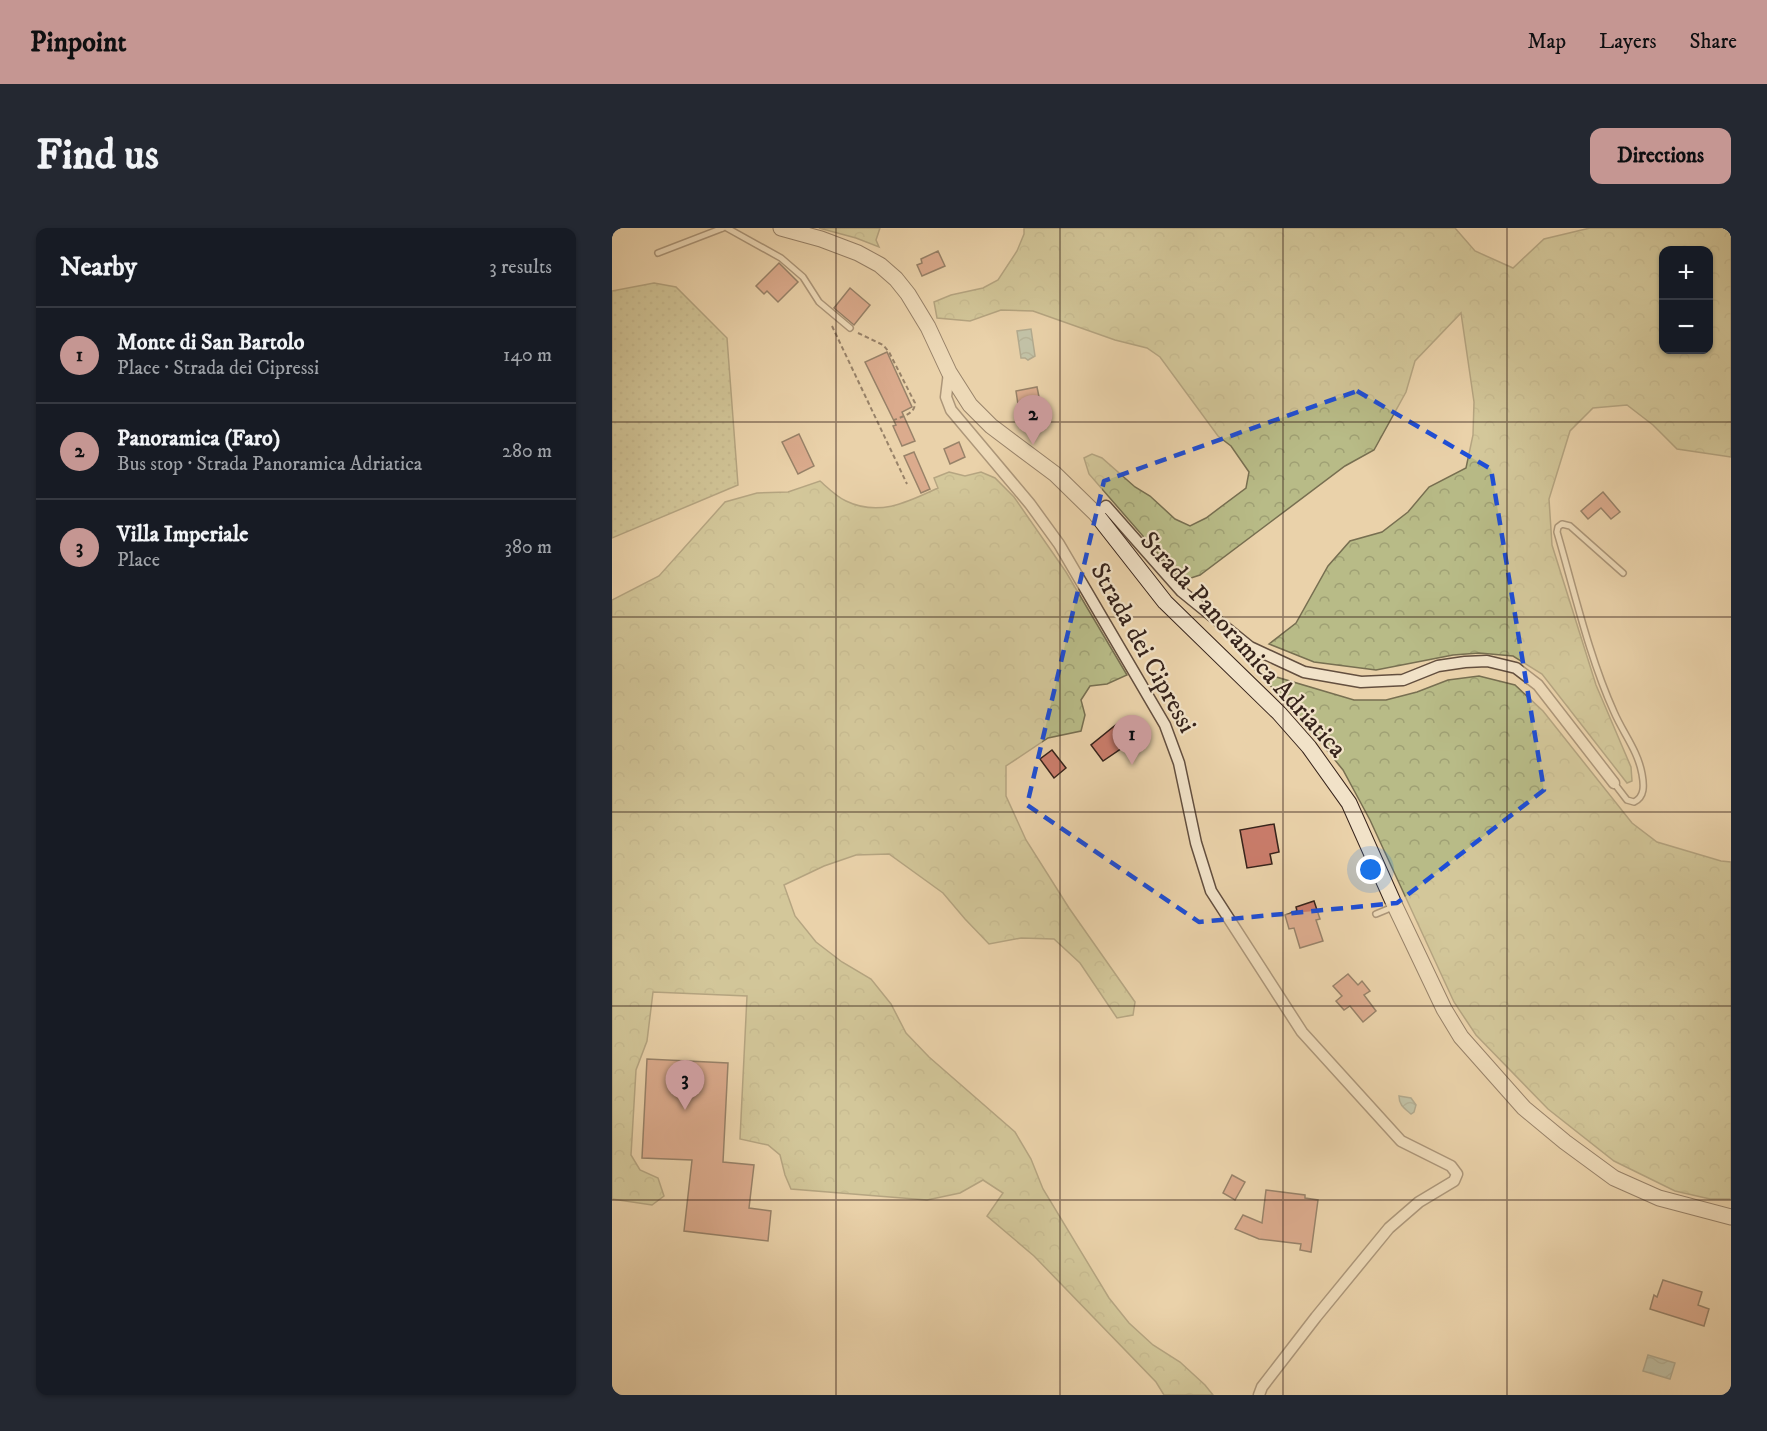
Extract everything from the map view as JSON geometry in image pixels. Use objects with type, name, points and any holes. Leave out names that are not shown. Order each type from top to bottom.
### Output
[{"type":"street","name":"Strada Panoramica Adriatica","points":[[781,228],[842,246],[873,261],[888,272],[908,294],[970,405],[991,426],[1055,474],[1096,514],[1165,602],[1279,713],[1309,747],[1349,803],[1444,1009],[1461,1037],[1524,1108],[1564,1142],[1614,1178],[1659,1198],[1731,1216]]},
{"type":"street","name":"Strada dei Cipressi","points":[[950,372],[946,397],[951,410],[1030,504],[1059,544],[1165,725],[1179,763],[1196,843],[1211,891],[1302,1032],[1401,1141],[1451,1166],[1456,1174],[1454,1181],[1419,1203],[1389,1228],[1316,1317],[1258,1395]]},
{"type":"street","points":[[1096,514],[1106,506],[1180,591],[1250,647],[1304,672],[1361,682],[1403,680],[1438,666],[1465,662],[1487,661],[1516,668],[1538,685],[1614,783]]},
{"type":"lane","points":[[658,253],[725,228],[781,258],[803,277],[819,303],[850,328]]},
{"type":"lane","points":[[1614,783],[1628,800],[1634,802],[1639,800],[1643,793],[1643,776],[1638,757],[1614,712],[1590,645],[1557,532],[1558,527],[1562,524],[1570,526],[1623,573]]},
{"type":"lane","points":[[1376,914],[1395,906]]},
{"type":"path","points":[[830,322],[907,484]]},
{"type":"path","points":[[850,328],[883,345],[889,352],[915,403],[911,413],[894,420]]},
{"type":"highlighted area","points":[[1357,391],[1491,469],[1544,790],[1397,903],[1199,922],[1027,805],[1104,481]]},
{"type":"green space","points":[[819,228],[880,228],[876,240],[879,247],[856,238]]},
{"type":"green space","points":[[1024,228],[1455,228],[1475,251],[1513,268],[1544,239],[1590,228],[1731,228],[1731,457],[1677,449],[1653,425],[1627,405],[1593,408],[1570,431],[1549,499],[1552,545],[1596,685],[1631,767],[1632,781],[1627,783],[1542,674],[1513,656],[1479,653],[1453,655],[1376,670],[1314,662],[1269,644],[1296,623],[1328,566],[1350,541],[1382,532],[1408,512],[1429,487],[1466,468],[1473,435],[1474,402],[1461,313],[1415,361],[1406,392],[1374,450],[1345,466],[1200,575],[1182,581],[1089,474],[1084,458],[1092,454],[1102,458],[1175,519],[1190,526],[1206,518],[1246,488],[1249,472],[1231,446],[1218,436],[1160,357],[1147,348],[1115,340],[1033,311],[1001,310],[970,321],[937,318],[934,302],[951,295],[983,288],[998,280],[1017,251]]},
{"type":"green space","points":[[654,283],[676,287],[727,338],[738,485],[612,538],[612,291]]},
{"type":"green space","points":[[949,472],[965,476],[981,472],[995,478],[1014,497],[1066,572],[1127,675],[1107,684],[1090,686],[1081,700],[1085,715],[1081,731],[1048,738],[1006,766],[1006,796],[1026,840],[1069,908],[1135,1002],[1133,1015],[1117,1018],[1080,963],[1054,939],[1021,938],[989,944],[943,893],[889,854],[856,855],[824,866],[784,885],[795,916],[816,942],[842,962],[871,979],[891,1004],[906,1033],[929,1057],[1015,1132],[1031,1159],[1043,1189],[1109,1298],[1129,1323],[1153,1345],[1180,1362],[1213,1395],[1164,1395],[1156,1382],[1034,1256],[987,1216],[1003,1193],[983,1180],[960,1193],[927,1200],[791,1189],[780,1155],[768,1145],[740,1139],[747,996],[653,992],[647,1041],[636,1070],[631,1155],[640,1170],[658,1178],[664,1196],[652,1205],[612,1199],[612,600],[659,576],[725,502],[757,493],[788,492],[820,481],[846,501],[858,506],[882,508],[916,498],[938,488],[934,478]]},
{"type":"green space","points":[[1256,671],[1354,700],[1386,700],[1417,692],[1448,680],[1479,676],[1515,685],[1543,711],[1632,823],[1657,842],[1731,862],[1731,1199],[1710,1199],[1675,1191],[1614,1161],[1548,1109],[1476,1035],[1454,1002],[1370,820],[1343,770],[1297,713]]},
{"type":"water","points":[[1031,329],[1035,356],[1028,360],[1021,358],[1017,331]]},
{"type":"water","points":[[1399,1096],[1411,1098],[1416,1105],[1414,1112],[1411,1114],[1404,1108]]},
{"type":"water","points":[[1648,1355],[1675,1363],[1670,1379],[1643,1371]]},
{"type":"building","points":[[938,251],[945,266],[922,276],[917,265],[922,263],[921,259]]},
{"type":"building","points":[[779,263],[798,282],[778,302],[767,291],[764,294],[756,286]]},
{"type":"building","points":[[850,288],[870,305],[854,325],[834,308]]},
{"type":"building","points":[[887,352],[912,407],[902,412],[915,441],[902,446],[893,426],[896,425],[865,362]]},
{"type":"building","points":[[1037,387],[1041,407],[1019,411],[1016,391]]},
{"type":"building","points":[[799,434],[814,466],[798,474],[782,442]]},
{"type":"building","points":[[959,442],[965,457],[950,464],[944,449]]},
{"type":"building","points":[[914,452],[930,489],[921,493],[904,456]]},
{"type":"building","points":[[1603,492],[1620,512],[1611,519],[1601,508],[1588,519],[1581,511]]},
{"type":"building","points":[[1123,719],[1132,730],[1117,741],[1122,748],[1103,761],[1091,745]]},
{"type":"building","points":[[1052,750],[1066,768],[1054,778],[1040,759]]},
{"type":"building","points":[[1274,824],[1279,852],[1270,854],[1272,864],[1247,868],[1240,830]]},
{"type":"building","points":[[1314,901],[1320,919],[1316,920],[1323,941],[1300,948],[1294,928],[1289,929],[1285,915],[1297,911],[1296,907]]},
{"type":"building","points":[[1348,974],[1358,985],[1362,981],[1370,991],[1364,995],[1376,1011],[1363,1022],[1350,1006],[1344,1010],[1336,1001],[1342,996],[1333,986]]},
{"type":"building","points":[[647,1059],[728,1063],[723,1162],[754,1165],[749,1208],[771,1211],[768,1241],[684,1231],[692,1160],[642,1158]]},
{"type":"building","points":[[1232,1175],[1245,1182],[1235,1200],[1223,1193]]},
{"type":"building","points":[[1266,1190],[1305,1195],[1305,1198],[1318,1200],[1311,1252],[1300,1250],[1301,1244],[1259,1239],[1235,1229],[1243,1215],[1262,1223]]},
{"type":"building","points":[[1663,1280],[1702,1292],[1698,1305],[1709,1309],[1704,1326],[1650,1309],[1654,1295],[1657,1297]]},
{"type":"place","name":"Panoramica (Faro)","points":[[1033,445]]},
{"type":"place","name":"Monte di San Bartolo","points":[[1132,765]]},
{"type":"place","name":"Villa Imperiale","points":[[685,1110]]}]
